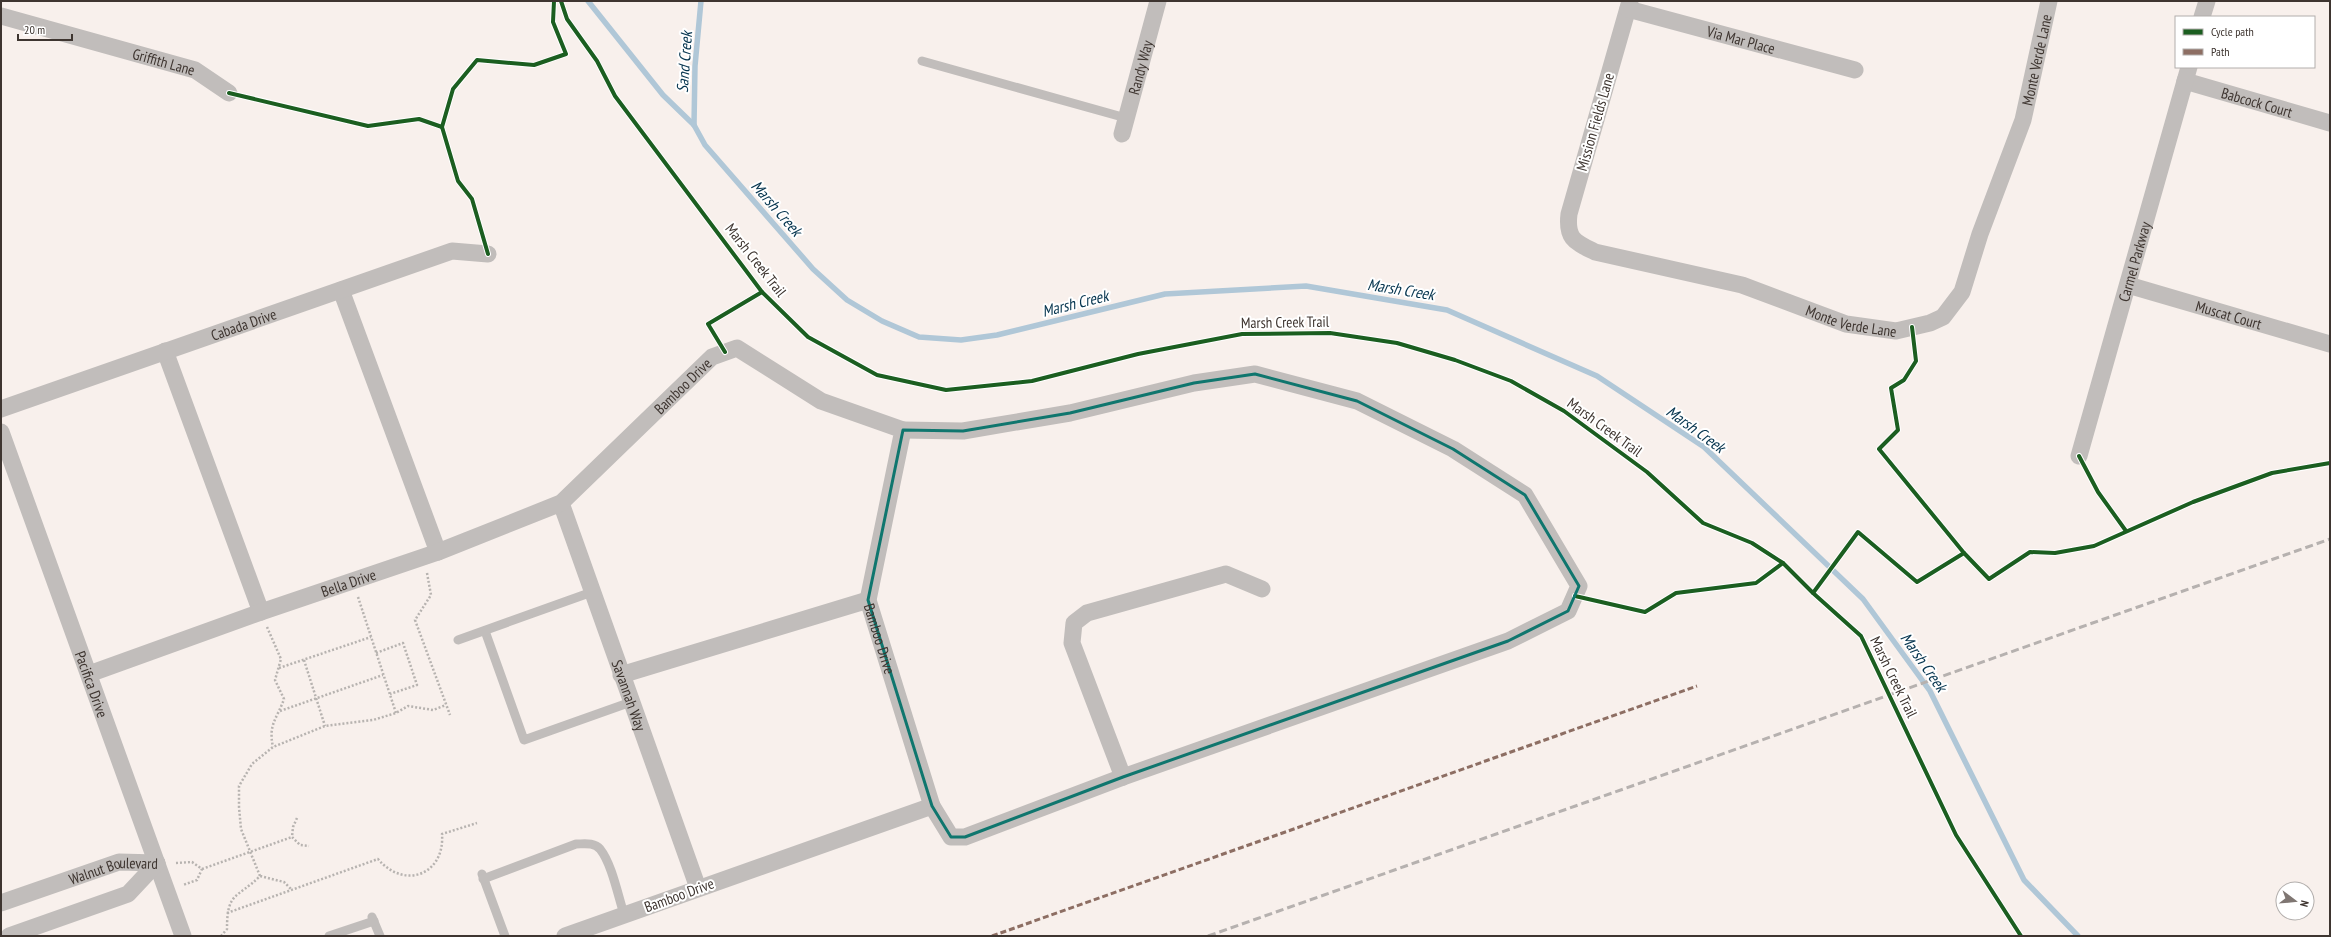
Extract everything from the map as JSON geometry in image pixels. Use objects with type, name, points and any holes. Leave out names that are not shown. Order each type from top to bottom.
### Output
[{"type":"street","name":"Randy Way","points":[[1124,126],[1158,1]]},
{"type":"street","name":"Monte Verde Lane","points":[[1575,242],[1595,252],[1742,285],[1846,324],[1896,331],[1930,323],[1943,317],[1962,292],[1980,234],[2023,120],[2050,1]]},
{"type":"street","points":[[2202,16],[2206,1]]},
{"type":"street","name":"Mission Fields Lane","points":[[1575,242],[1567,229],[1569,214],[1629,5]]},
{"type":"street","name":"Via Mar Place","points":[[1629,5],[1855,70]]},
{"type":"street","name":"Griffith Lane","points":[[1,16],[195,70],[229,93]]},
{"type":"street","name":"Babcock Court","points":[[2187,74],[2330,122]]},
{"type":"street","name":"Carmel Parkway","points":[[2079,456],[2187,74]]},
{"type":"street","name":"Cabada Drive","points":[[1,409],[452,251],[488,254]]},
{"type":"street","name":"Muscat Court","points":[[2128,285],[2330,344]]},
{"type":"street","points":[[341,290],[438,552]]},
{"type":"street","name":"Bamboo Drive","points":[[565,936],[932,806],[868,600],[904,430],[821,401],[738,348],[712,357],[596,470]]},
{"type":"street","points":[[165,351],[261,612]]},
{"type":"street","points":[[904,430],[963,431],[1070,413],[1194,383],[1255,374],[1358,401],[1453,449],[1525,495],[1579,586],[1568,611],[1508,641],[1122,777],[965,837],[951,837],[932,806]]},
{"type":"street","name":"Pacifica Drive","points":[[1,432],[184,936]]},
{"type":"street","name":"Bella Drive","points":[[89,674],[261,612],[438,552],[561,503],[596,470]]},
{"type":"street","name":"Savannah Way","points":[[561,503],[698,888]]},
{"type":"street","points":[[1122,777],[1072,643],[1074,624],[1087,613],[1226,574],[1262,589]]},
{"type":"street","points":[[621,675],[868,600]]},
{"type":"street","name":"Walnut Boulevard","points":[[1,903],[119,862],[157,864]]},
{"type":"street","name":"Walnut Boulevard","points":[[9,936],[128,894],[157,864]]},
{"type":"lane","points":[[922,61],[1124,126]]},
{"type":"lane","points":[[458,640],[592,592]]},
{"type":"lane","points":[[485,631],[524,740],[631,702]]},
{"type":"lane","points":[[505,936],[482,876],[576,844],[589,843],[600,848],[611,873],[624,914]]},
{"type":"lane","points":[[329,936],[373,918],[380,936]]},
{"type":"path","points":[[421,558],[429,579],[431,595],[415,620],[450,715]]},
{"type":"path","points":[[353,581],[396,713]]},
{"type":"path","points":[[261,612],[281,659],[275,680],[284,699],[280,711],[272,723],[270,733],[273,747]]},
{"type":"path","points":[[279,668],[371,637]]},
{"type":"path","points":[[376,653],[403,644],[417,685],[390,694]]},
{"type":"path","points":[[304,660],[325,726]]},
{"type":"path","points":[[280,711],[383,675]]},
{"type":"path","points":[[260,876],[241,829],[240,786],[252,764],[273,747],[325,726],[373,720],[396,713],[408,706],[432,710],[446,705]]},
{"type":"path","points":[[292,837],[296,818]]},
{"type":"path","points":[[227,913],[378,859],[386,868],[402,875],[419,875],[435,866],[443,847],[442,834],[477,823]]},
{"type":"path","points":[[168,892],[197,880],[202,869],[292,837]]},
{"type":"path","points":[[292,837],[300,845],[309,846]]},
{"type":"path","points":[[157,864],[192,862],[202,869]]},
{"type":"path","points":[[260,876],[284,882],[291,889]]},
{"type":"path","points":[[221,936],[227,929],[227,913],[232,897],[249,886],[260,876]]},
{"type":"highlighted area","points":[[1255,374],[1357,401],[1453,449],[1525,495],[1579,586],[1568,611],[1508,641],[1123,777],[965,837],[951,837],[932,806],[868,600],[903,430],[963,431],[1070,413],[1194,383]]},
{"type":"waterway","name":"Marsh Creek","points":[[588,1],[663,95],[694,125],[705,145],[813,269],[847,300],[882,321],[919,337],[961,340],[997,335],[1165,294],[1306,286],[1447,310],[1597,376],[1704,447],[1863,599],[1930,691],[2024,880],[2078,936]]},
{"type":"waterway","name":"Sand Creek","points":[[694,125],[695,66],[701,1]]},
{"type":"railway","points":[[1208,936],[2330,539]]},
{"type":"marked path","points":[[992,936],[1697,686]]},
{"type":"cycle path","points":[[488,254],[472,199],[458,181],[442,127],[453,89],[477,60],[534,65],[566,54],[553,22],[554,1]]},
{"type":"cycle path","name":"Marsh Creek Trail","points":[[561,1],[567,19],[597,61],[615,96],[762,292],[808,337],[877,375],[946,390],[1032,381],[1138,354],[1242,334],[1330,333],[1397,343],[1455,360],[1511,381],[1564,411],[1647,472],[1703,523],[1752,543],[1783,563],[1813,593],[1861,636],[1956,835],[2021,936]]},
{"type":"cycle path","points":[[229,93],[368,126],[419,119],[442,127]]},
{"type":"cycle path","name":"Marsh Creek Trail","points":[[725,352],[708,324],[762,292]]},
{"type":"cycle path","points":[[1912,327],[1916,361],[1904,380],[1891,388],[1898,430],[1879,449],[1964,553]]},
{"type":"cycle path","points":[[2079,456],[2098,492],[2126,531]]},
{"type":"cycle path","points":[[1813,593],[1858,532],[1917,582],[1964,553],[1989,579],[2030,552],[2055,553],[2094,546],[2193,502],[2272,473],[2330,463]]},
{"type":"cycle path","points":[[1575,596],[1645,612],[1676,593],[1756,583],[1783,563]]}]
